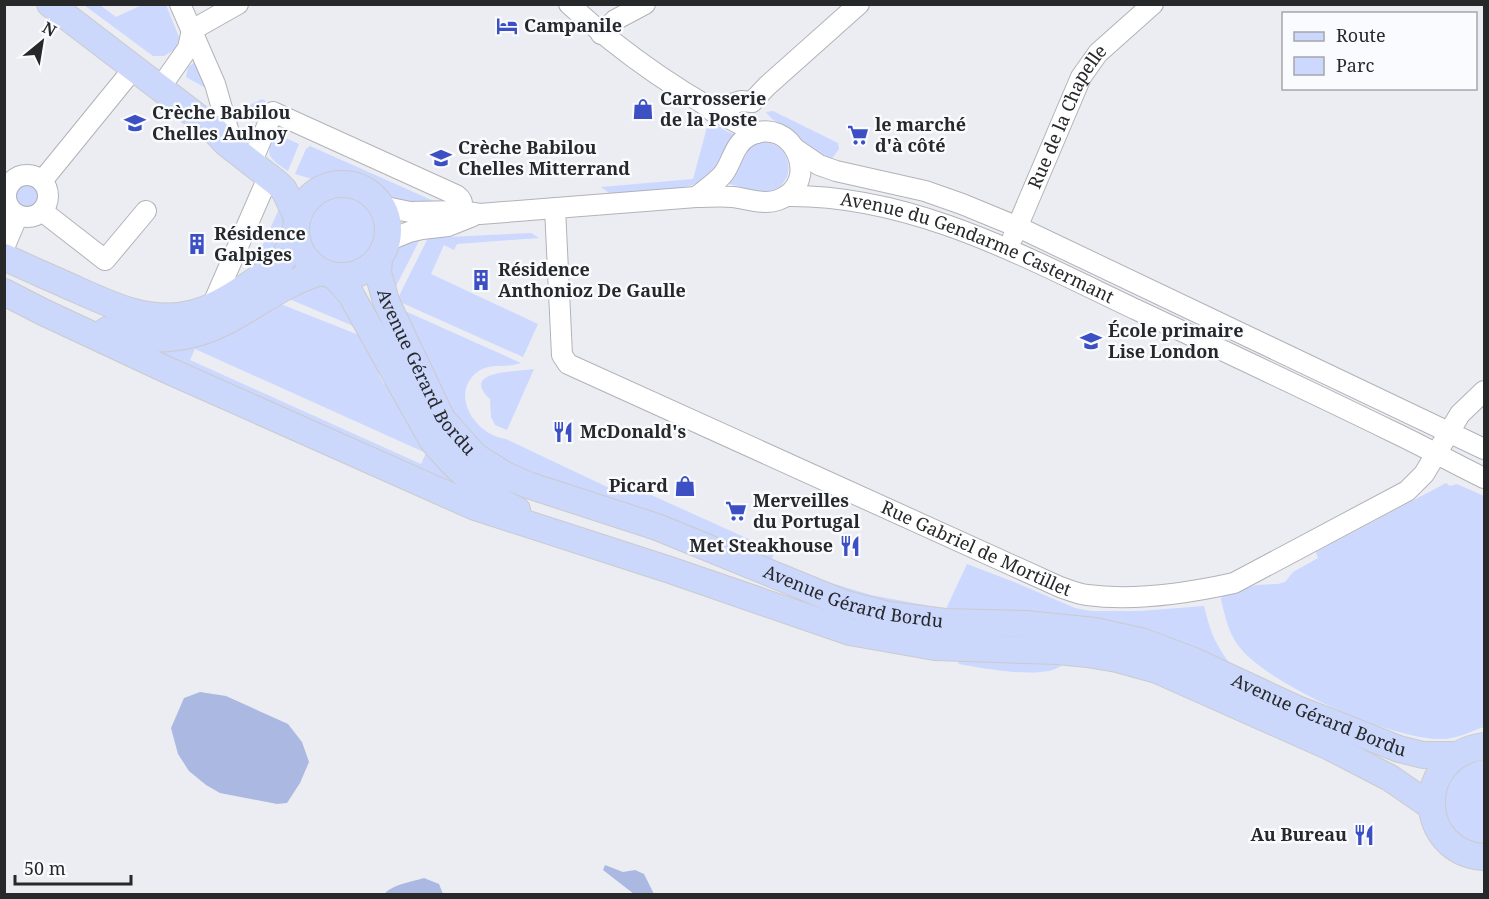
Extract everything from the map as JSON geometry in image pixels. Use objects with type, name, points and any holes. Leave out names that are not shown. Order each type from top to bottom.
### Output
[{"type":"main road","points":[[50,4],[221,132],[289,177],[323,188]]},
{"type":"main road","points":[[221,132],[225,143],[284,190],[297,227],[300,251],[309,263],[328,274],[350,293],[432,440],[444,455],[474,483],[529,516],[672,561],[814,621]]},
{"type":"main road","points":[[4,286],[94,326],[147,339],[167,339],[212,328],[294,282],[328,274],[351,276],[367,270],[383,250],[387,224],[381,206],[370,194],[356,186],[339,184],[323,188],[303,205],[297,227],[280,262],[274,268],[212,306],[175,316],[133,313],[109,304],[6,250]]},
{"type":"main road","name":"Avenue Gérard Bordu","points":[[383,250],[378,273],[386,301],[442,419],[475,456],[504,475],[528,485],[657,526],[843,603],[889,615],[945,622],[1026,624],[1095,631],[1144,642],[1194,660],[1295,708],[1399,749],[1423,755],[1455,755],[1474,747],[1485,746]]},
{"type":"main road","points":[[4,291],[43,312],[165,369],[458,500],[670,570],[814,621]]},
{"type":"main road","name":"Avenue Gérard Bordu","points":[[814,621],[850,632],[908,644],[968,650],[1057,651],[1088,654],[1157,670],[1329,747],[1390,778],[1432,807]]},
{"type":"main road","points":[[1455,755],[1448,762],[1433,787],[1432,807],[1436,824],[1447,839],[1461,850],[1485,857]]},
{"type":"street","points":[[180,4],[215,84],[221,132]]},
{"type":"street","points":[[160,88],[188,48],[192,30],[238,4]]},
{"type":"street","points":[[569,4],[601,34],[641,64],[712,111],[764,132]]},
{"type":"street","points":[[601,34],[615,20],[645,4]]},
{"type":"street","points":[[752,102],[766,86],[859,4]]},
{"type":"street","name":"Rue de la Chapelle","points":[[1006,248],[1018,227],[1081,77],[1098,53],[1153,4]]},
{"type":"street","points":[[42,181],[134,68]]},
{"type":"street","points":[[712,111],[741,101],[752,102]]},
{"type":"street","points":[[752,102],[764,132]]},
{"type":"street","points":[[255,154],[273,112],[452,193],[461,198],[470,213]]},
{"type":"street","points":[[696,197],[721,176],[736,147],[744,139],[764,132]]},
{"type":"street","name":"Avenue du Gendarme Castermant","points":[[764,132],[781,135],[789,140],[797,150],[819,165],[925,191],[1018,227],[1118,274],[1129,288],[1258,350],[1287,355],[1448,433]]},
{"type":"street","points":[[786,196],[800,176],[800,160],[797,150]]},
{"type":"street","points":[[22,176],[36,177],[42,181],[48,193],[46,206],[42,212],[31,217],[13,212],[7,201],[7,181],[22,176]]},
{"type":"street","points":[[212,306],[269,176]]},
{"type":"street","name":"Avenue du Gendarme Castermant","points":[[470,213],[696,197],[730,197],[770,202],[786,196],[839,198],[931,219],[1006,248],[1485,478]]},
{"type":"street","points":[[381,206],[410,212],[470,213]]},
{"type":"street","name":"Rue Gabriel de Mortillet","points":[[555,208],[562,355],[568,364],[1060,587],[1086,595],[1134,596],[1205,589],[1234,583],[1407,491],[1418,482],[1460,414],[1485,391]]},
{"type":"street","points":[[42,212],[105,260],[146,211]]},
{"type":"street","points":[[383,250],[422,229],[448,226],[470,213]]},
{"type":"street","points":[[6,250],[18,215]]},
{"type":"street","points":[[1320,397],[1343,398],[1424,438],[1448,433],[1485,449]]},
{"type":"street","points":[[1436,455],[1453,448],[1471,451],[1485,458]]},
{"type":"green space","points":[[84,5],[100,5],[116,17],[142,5],[166,5],[179,37],[176,49],[164,56],[153,56]]},
{"type":"green space","points":[[195,62],[198,63],[211,91],[186,77],[188,67]]},
{"type":"green space","points":[[262,99],[266,101],[258,117],[242,109]]},
{"type":"green space","points":[[773,111],[838,143],[839,149],[833,157],[826,161],[809,151],[795,133],[772,119],[766,112]]},
{"type":"green space","points":[[709,120],[728,132],[741,136],[726,158],[704,182],[673,190],[612,195],[601,187],[693,179]]},
{"type":"green space","points":[[274,133],[299,144],[288,171],[276,163],[270,155]]},
{"type":"green space","points":[[758,142],[770,143],[785,155],[788,173],[784,182],[777,188],[766,192],[729,184],[745,151]]},
{"type":"green space","points":[[310,146],[436,202],[437,207],[390,199],[376,186],[354,175],[312,179],[295,174],[306,149]]},
{"type":"green space","points":[[27,181],[33,182],[41,190],[41,202],[33,210],[27,211],[21,210],[13,202],[12,196],[13,190],[21,182]]},
{"type":"green space","points":[[342,193],[362,199],[372,209],[378,229],[372,249],[362,259],[342,265],[322,259],[312,249],[306,229],[312,209],[322,199]]},
{"type":"green space","points":[[284,198],[287,226],[282,244],[249,275]]},
{"type":"green space","points":[[531,233],[539,238],[457,244],[454,250],[444,245],[431,274],[538,324],[523,357],[400,302],[398,298],[428,238]]},
{"type":"green space","points":[[422,235],[392,294],[389,260],[401,245]]},
{"type":"green space","points":[[317,282],[329,285],[363,330],[282,296]]},
{"type":"green space","points":[[273,301],[364,337],[380,369],[379,375],[384,384],[387,383],[485,498],[128,343]],"holes":[[[195,349],[426,453],[421,464],[190,360]]]},
{"type":"green space","points":[[396,307],[521,363],[481,369],[468,382],[465,393],[466,403],[470,414],[485,431],[622,494],[627,484],[775,551],[772,559],[828,582],[871,595],[946,609],[967,564],[1075,608],[1091,611],[1140,611],[1204,606],[1215,640],[1235,670],[909,613],[532,482],[468,443]]},
{"type":"green space","points":[[534,369],[507,430],[495,425],[491,417],[490,399],[482,390],[482,382],[494,374]]},
{"type":"green space","points":[[1446,483],[1450,486],[1457,484],[1484,496],[1484,727],[1445,739],[1424,738],[1397,732],[1337,710],[1307,695],[1258,665],[1238,645],[1226,619],[1221,599],[1223,595],[1256,585],[1285,582],[1293,572],[1318,558],[1316,552]]},
{"type":"green space","points":[[959,660],[1063,664],[1044,672],[1029,673],[969,666],[959,664]]},
{"type":"green space","points":[[1484,757],[1484,847],[1467,841],[1454,830],[1447,817],[1444,802],[1447,787],[1454,774],[1467,763]]},
{"type":"shaded area","points":[[200,692],[226,696],[288,724],[302,742],[309,762],[300,783],[287,803],[277,804],[220,793],[189,771],[178,754],[171,728],[184,698]]},
{"type":"shaded area","points":[[605,865],[623,872],[635,870],[644,874],[654,894],[634,894],[603,870]]},
{"type":"shaded area","points":[[424,878],[439,884],[443,894],[384,894],[398,886]]},
{"type":"place","name":"Campanile","points":[[507,26]]},
{"type":"place","name":"Carrosserie de la Poste","points":[[643,109]]},
{"type":"place","name":"Crèche Babilou Chelles Aulnoy","points":[[135,123]]},
{"type":"place","name":"le marché d'à côté","points":[[858,135]]},
{"type":"place","name":"Crèche Babilou Chelles Mitterrand","points":[[441,158]]},
{"type":"place","name":"Résidence Galpiges","points":[[197,244]]},
{"type":"place","name":"Résidence Anthonioz De Gaulle","points":[[481,280]]},
{"type":"place","name":"École primaire Lise London","points":[[1091,341]]},
{"type":"place","name":"McDonald's","points":[[563,432]]},
{"type":"place","name":"Picard","points":[[685,486]]},
{"type":"place","name":"Merveilles du Portugal","points":[[736,511]]},
{"type":"place","name":"Met Steakhouse","points":[[850,546]]},
{"type":"place","name":"Au Bureau","points":[[1364,835]]}]
